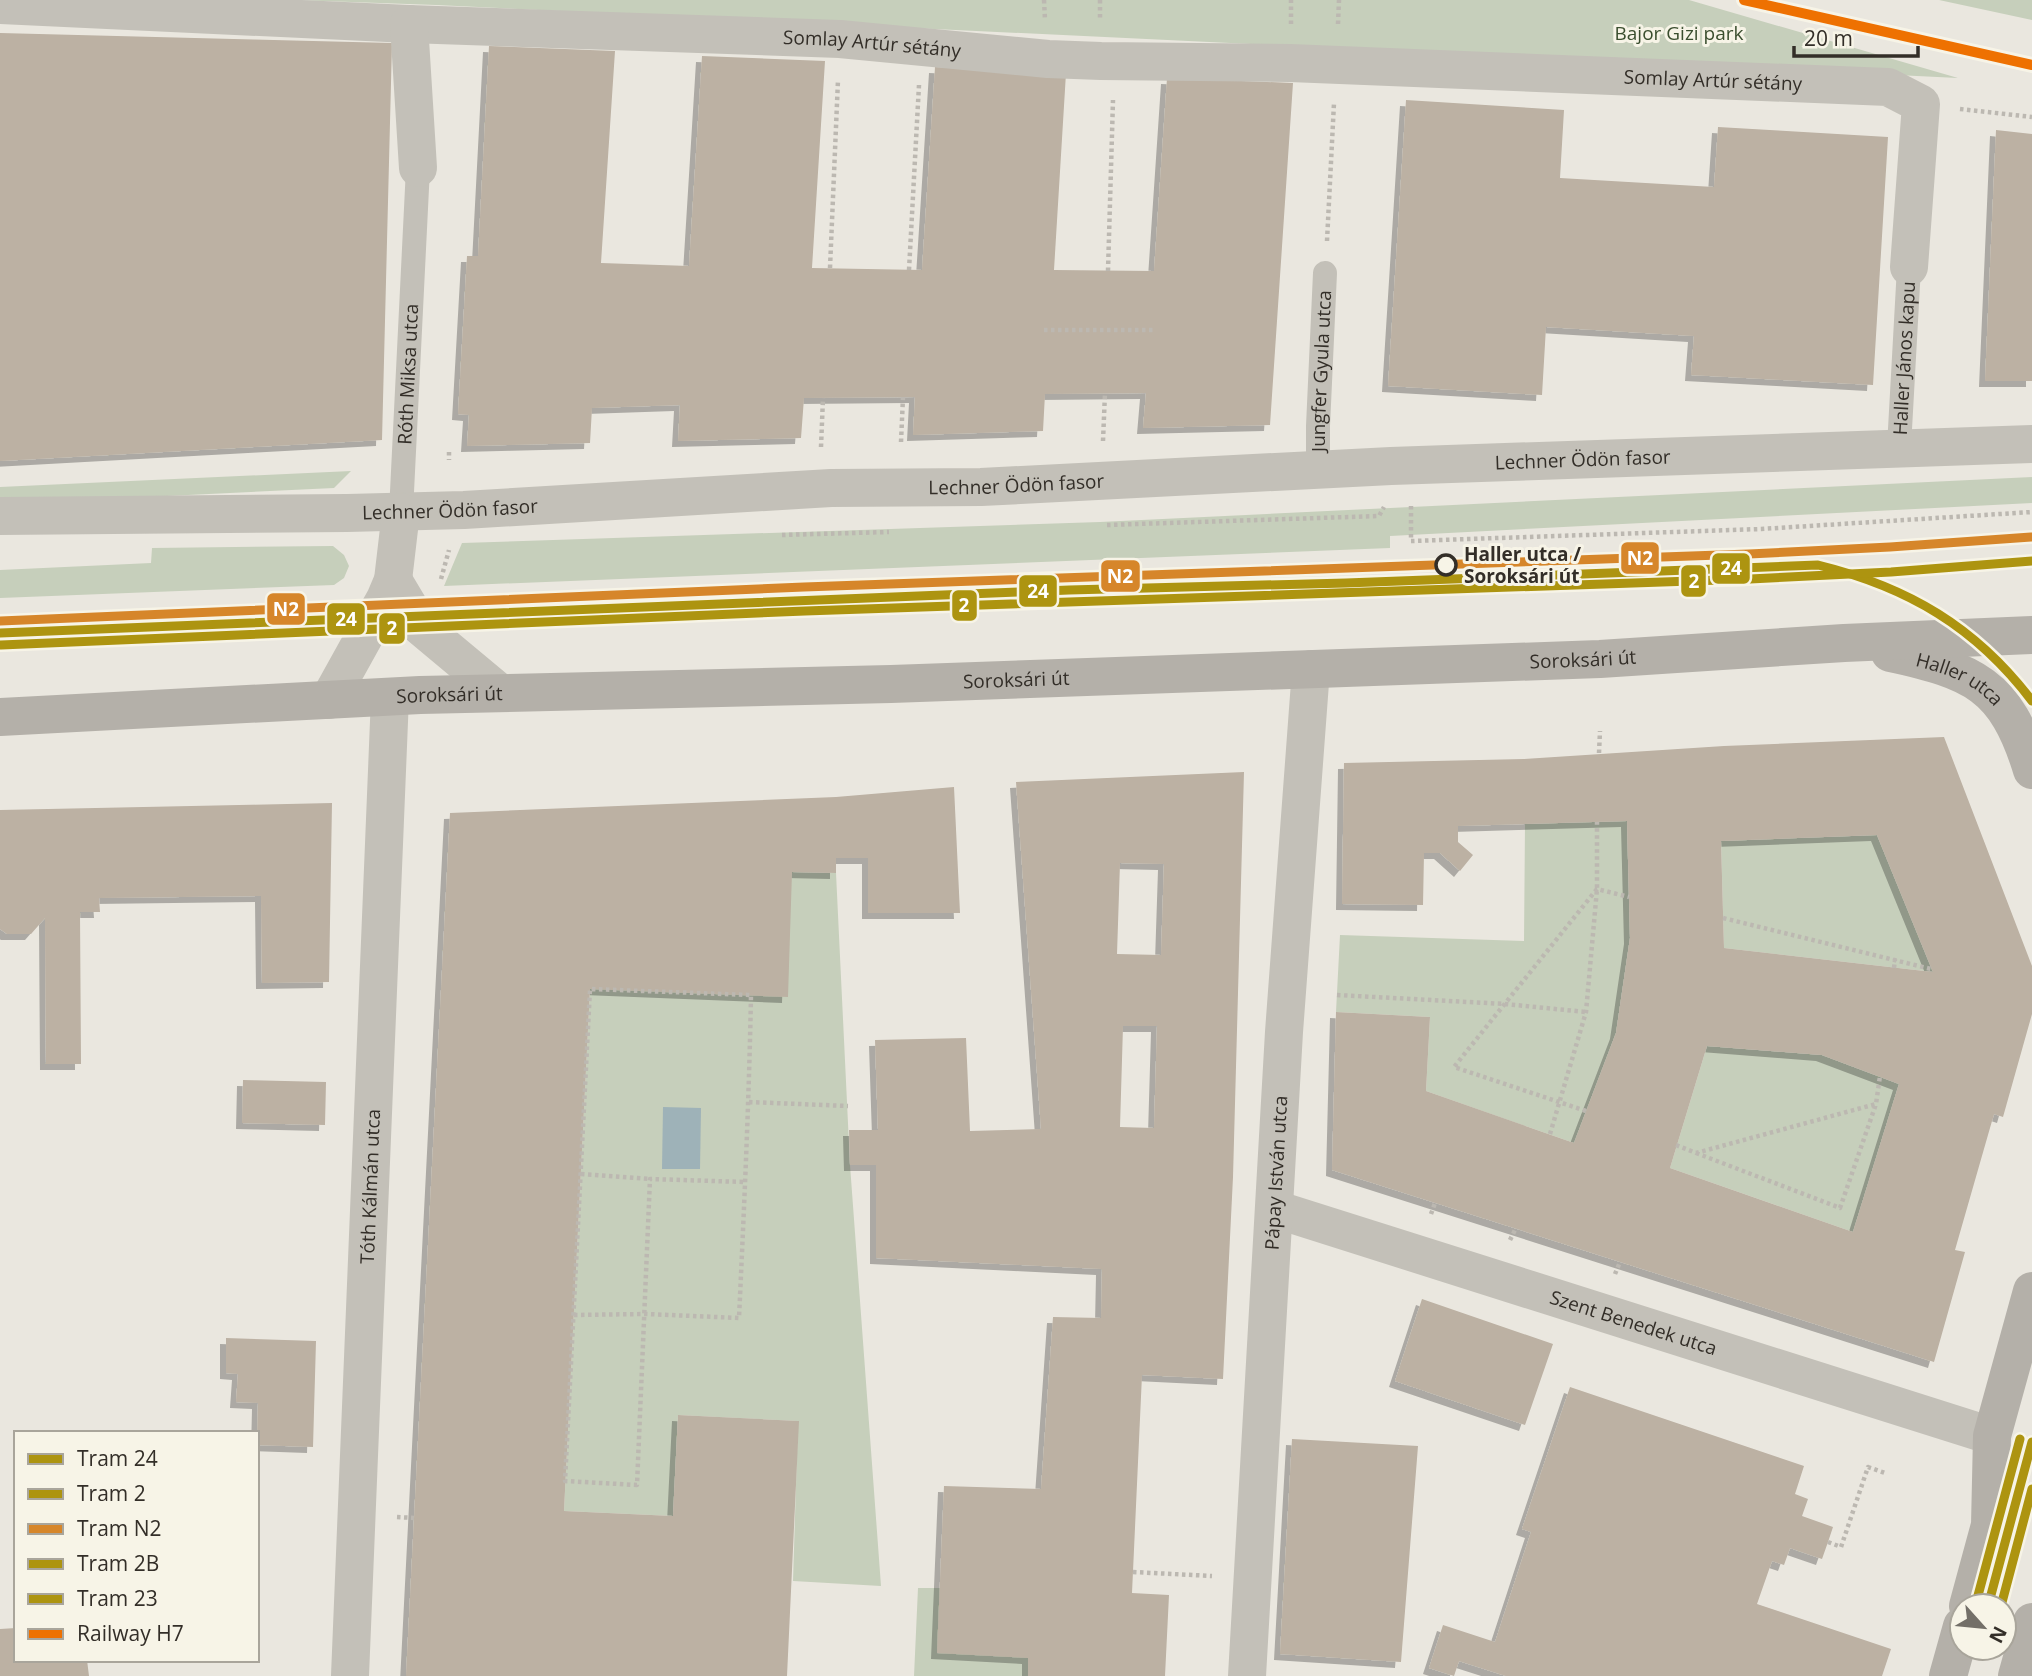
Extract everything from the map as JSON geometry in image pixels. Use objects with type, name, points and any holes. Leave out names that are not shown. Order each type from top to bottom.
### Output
[{"type":"main road","name":"Soroksári út","points":[[0,717],[500,693],[891,684],[1600,659],[1844,642],[2032,635]]},
{"type":"main road","name":"Haller utca","points":[[1844,642],[1953,670],[1984,685],[2012,717],[2032,770]]},
{"type":"main road","points":[[1972,1592],[1990,1525],[1992,1436],[2032,1291]]},
{"type":"main road","points":[[2017,1676],[2032,1622]]},
{"type":"street","name":"Somlay Artúr sétány","points":[[0,5],[409,24],[840,39],[1048,59],[1114,62],[1336,66],[1888,87],[1921,104]]},
{"type":"street","points":[[409,24],[418,168]]},
{"type":"street","points":[[1909,267],[1921,104]]},
{"type":"street","name":"Lechner Ödön fasor","points":[[0,516],[401,512],[831,488],[981,487],[1411,465],[2032,444]]},
{"type":"street","name":"Róth Miksa utca","points":[[329,700],[376,617],[393,580],[401,512]]},
{"type":"street","points":[[393,580],[421,627],[500,693]]},
{"type":"street","name":"Pápay István utca","points":[[1247,1676],[1284,1032],[1311,669]]},
{"type":"street","name":"Tóth Kálmán utca","points":[[350,1676],[390,697]]},
{"type":"street","name":"Szent Benedek utca","points":[[1275,1209],[1992,1436]]},
{"type":"lane","name":"Róth Miksa utca","points":[[401,512],[418,168]]},
{"type":"lane","name":"Haller János kapu","points":[[1899,447],[1909,267]]},
{"type":"lane","name":"Jungfer Gyula utca","points":[[1318,469],[1325,273]]},
{"type":"path","points":[[830,268],[840,39]]},
{"type":"path","points":[[909,270],[921,45]]},
{"type":"path","points":[[1108,271],[1114,62]]},
{"type":"path","points":[[1325,273],[1336,66]]},
{"type":"path","points":[[1921,104],[2032,117]]},
{"type":"path","points":[[1044,330],[1153,330]]},
{"type":"path","points":[[901,442],[903,397]]},
{"type":"path","points":[[821,447],[823,398]]},
{"type":"path","points":[[449,452],[449,460]]},
{"type":"path","points":[[1411,465],[1411,541],[1761,529],[2032,512]]},
{"type":"path","points":[[439,586],[451,545]]},
{"type":"path","points":[[1599,753],[1600,731]]},
{"type":"path","points":[[1550,1134],[1586,1012],[1597,889],[1597,822]]},
{"type":"path","points":[[1597,889],[1629,897]]},
{"type":"path","points":[[1586,1111],[1454,1067],[1597,889]]},
{"type":"path","points":[[1723,918],[1931,969]]},
{"type":"path","points":[[1894,968],[1895,959]]},
{"type":"path","points":[[574,1315],[646,1314],[739,1318],[751,995],[590,989],[565,1481],[638,1485],[646,1314],[650,1179]]},
{"type":"path","points":[[1337,995],[1505,1004],[1586,1012]]},
{"type":"path","points":[[1676,1145],[1840,1208],[1876,1104],[1880,1076]]},
{"type":"path","points":[[749,1102],[848,1106]]},
{"type":"path","points":[[1696,1153],[1876,1104]]},
{"type":"path","points":[[581,1174],[745,1182]]},
{"type":"path","points":[[1431,1214],[1435,1203]]},
{"type":"path","points":[[1615,1274],[1620,1262]]},
{"type":"path","points":[[1828,1542],[1841,1547],[1868,1467],[1885,1473]]},
{"type":"path","points":[[397,1517],[414,1518]]},
{"type":"path","points":[[1132,1572],[1213,1576]]},
{"type":"green space","name":"Bajor Gizi park","points":[[295,0],[1689,0],[1958,78],[436,5]]},
{"type":"green space","points":[[1939,0],[2032,0],[2032,20]]},
{"type":"green space","points":[[351,471],[334,488],[0,504],[0,487]]},
{"type":"green space","points":[[2032,477],[2032,503],[1390,536],[1390,548],[444,586],[462,543],[1100,522]]},
{"type":"green space","points":[[333,546],[344,555],[349,566],[344,578],[334,585],[0,598],[0,570],[151,563],[152,548]]},
{"type":"green space","points":[[1627,821],[1630,938],[1616,1033],[1574,1143],[1426,1091],[1430,1017],[1336,1012],[1340,935],[1524,941],[1525,824]]},
{"type":"green space","points":[[1877,835],[1933,972],[1724,948],[1721,841]]},
{"type":"green space","points":[[792,872],[836,873],[850,1165],[881,1586],[793,1581],[798,1421],[678,1415],[673,1516],[564,1511],[590,989]]},
{"type":"green space","points":[[1707,1046],[1822,1055],[1899,1084],[1853,1232],[1670,1168]]},
{"type":"green space","points":[[918,1588],[940,1588],[1028,1658],[1028,1676],[914,1676]]},
{"type":"shaded area","points":[[663,1107],[701,1108],[700,1169],[662,1169]]},
{"type":"building","points":[[0,33],[392,43],[382,440],[0,461]]},
{"type":"building","points":[[489,46],[615,51],[601,263],[689,266],[702,56],[825,61],[812,268],[922,270],[935,67],[1066,73],[1054,270],[1154,271],[1167,78],[1293,83],[1270,425],[1143,428],[1146,393],[1045,394],[1043,431],[913,435],[915,397],[804,398],[801,438],[678,441],[680,405],[592,408],[590,443],[467,446],[469,415],[458,414],[467,256],[478,256]]},
{"type":"building","points":[[1406,100],[1564,110],[1560,178],[1714,187],[1718,127],[1888,137],[1873,385],[1691,375],[1694,336],[1546,327],[1542,395],[1388,386]]},
{"type":"building","points":[[1996,130],[2032,134],[2032,381],[1985,381]]},
{"type":"building","points":[[1944,737],[2032,966],[2032,1014],[2003,1117],[1994,1114],[1955,1250],[1965,1252],[1934,1362],[1332,1170],[1336,1012],[1430,1017],[1426,1091],[1574,1143],[1616,1033],[1630,938],[1627,821],[1458,826],[1458,842],[1473,855],[1460,871],[1440,853],[1424,853],[1423,905],[1342,904],[1344,763],[1524,759],[1724,746]],"holes":[[[1877,835],[1933,972],[1724,948],[1721,841]],[[1707,1046],[1822,1055],[1899,1084],[1853,1232],[1670,1168]]]},
{"type":"building","points":[[1244,772],[1233,1177],[1223,1379],[1142,1375],[1132,1593],[1169,1595],[1165,1676],[1028,1676],[1028,1658],[937,1653],[944,1486],[1041,1489],[1053,1317],[1101,1318],[1102,1269],[876,1258],[876,1165],[850,1165],[849,1130],[878,1130],[875,1040],[966,1038],[970,1131],[1041,1129],[1016,782]],"holes":[[[1120,863],[1164,864],[1161,955],[1117,954]],[[1123,1026],[1157,1026],[1154,1128],[1120,1127]]]},
{"type":"building","points":[[954,787],[960,913],[868,913],[868,858],[836,858],[836,873],[792,872],[788,997],[590,989],[564,1511],[673,1516],[678,1415],[799,1421],[787,1676],[406,1676],[450,813],[836,797]]},
{"type":"building","points":[[332,803],[329,982],[262,983],[261,896],[99,898],[100,912],[80,912],[81,1064],[46,1064],[45,918],[31,934],[7,934],[0,929],[0,810]]},
{"type":"building","points":[[243,1080],[326,1082],[325,1125],[242,1123]]},
{"type":"building","points":[[1422,1299],[1553,1344],[1525,1425],[1395,1381]]},
{"type":"building","points":[[226,1338],[316,1341],[313,1447],[259,1445],[258,1403],[236,1402],[238,1374],[226,1373]]},
{"type":"building","points":[[1570,1387],[1804,1466],[1795,1494],[1808,1499],[1802,1516],[1833,1527],[1828,1542],[1822,1559],[1790,1548],[1784,1565],[1772,1561],[1757,1604],[1891,1649],[1882,1676],[1506,1676],[1459,1661],[1454,1676],[1429,1668],[1443,1625],[1495,1642],[1531,1532],[1522,1529]]},
{"type":"building","points":[[1292,1439],[1418,1446],[1401,1662],[1280,1654]]},
{"type":"building","points":[[14,1628],[14,1662],[87,1662],[89,1676],[0,1676],[0,1629]]},
{"type":"tram line","name":"N2","points":[[0,621],[804,587],[1749,554],[2031,537]]},
{"type":"tram line","name":"2","points":[[1,645],[805,611],[1750,579],[2032,561]]},
{"type":"tram line","name":"24","points":[[0,633],[1069,590],[1346,583],[1818,565],[1882,585],[1938,614],[1988,652],[2032,701]]},
{"type":"tram line","name":"23","points":[[1979,1592],[2020,1439]]},
{"type":"tram line","name":"24","points":[[1992,1592],[2032,1442]]},
{"type":"tram line","name":"2B","points":[[2005,1592],[2032,1489]]},
{"type":"rail line","name":"H7","points":[[1744,0],[2032,65]]},
{"type":"place","name":"Haller utca / Soroksári út","points":[[1446,565]]}]
